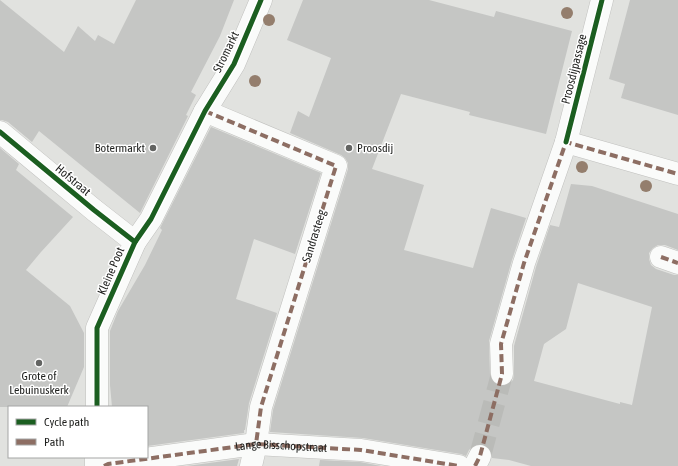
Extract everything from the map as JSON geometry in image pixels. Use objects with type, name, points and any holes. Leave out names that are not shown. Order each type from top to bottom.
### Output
[{"type":"street","name":"Stromarkt","points":[[205,111],[234,64],[261,0]]},
{"type":"street","name":"Proosdijpassage","points":[[502,374],[501,344],[524,263],[566,142],[602,0]]},
{"type":"street","name":"Kleine Poot","points":[[97,406],[98,328],[135,242],[151,219],[205,111]]},
{"type":"street","name":"Sandrasteeg","points":[[205,111],[336,166],[261,407],[256,444]]},
{"type":"street","name":"Hofstraat","points":[[0,132],[135,242]]},
{"type":"street","points":[[566,142],[678,174]]},
{"type":"street","points":[[251,466],[256,444]]},
{"type":"street","name":"Lange Bisschopstraat","points":[[104,466],[108,464],[256,444],[361,450],[459,466]]},
{"type":"building","points":[[0,0],[64,52],[78,26],[95,41],[98,35],[114,44],[136,0],[234,0],[220,36],[191,92],[196,95],[186,115],[188,116],[140,213],[39,131],[32,142],[8,122],[0,120]]},
{"type":"building","points":[[303,0],[429,0],[494,17],[496,11],[572,31],[546,134],[469,115],[470,112],[401,94],[372,169],[424,185],[404,250],[473,268],[491,208],[526,218],[512,260],[489,341],[490,375],[492,381],[496,385],[502,386],[509,384],[513,380],[514,346],[536,267],[550,225],[559,227],[571,184],[592,186],[678,214],[678,250],[665,245],[658,245],[649,253],[649,259],[651,265],[656,269],[678,275],[678,466],[531,466],[509,460],[492,458],[490,449],[485,445],[480,444],[473,446],[466,456],[363,438],[270,432],[273,410],[348,169],[348,163],[341,155],[290,133],[298,111],[309,117],[331,58],[287,40]],"holes":[[[578,283],[652,307],[632,405],[620,402],[620,404],[534,381],[544,344],[566,329]]]},
{"type":"building","points":[[630,0],[678,0],[678,115],[621,98],[625,84],[609,79]]},
{"type":"building","points":[[211,127],[321,173],[295,254],[254,239],[236,299],[277,313],[249,403],[244,433],[148,446],[148,406],[112,406],[110,385],[110,331],[118,311],[145,265],[162,230],[160,228]]},
{"type":"building","name":"Grote of Lebuinuskerk","points":[[0,148],[19,164],[16,170],[73,217],[26,270],[70,306],[84,333],[84,367],[67,406],[0,407]]},
{"type":"building","points":[[239,459],[237,466],[187,466]]},
{"type":"building","points":[[320,460],[360,462],[381,466],[319,466]]},
{"type":"tunnel","points":[[480,456],[502,374]]},
{"type":"marked path","points":[[205,111],[336,166],[261,407],[256,444]]},
{"type":"marked path","points":[[475,466],[480,456],[502,374],[501,344],[524,263],[566,142],[678,174]]},
{"type":"marked path","points":[[661,257],[678,263]]},
{"type":"marked path","points":[[104,466],[108,464],[256,444],[361,450],[459,466]]},
{"type":"cycle path","points":[[97,406],[97,328],[135,242],[151,219],[205,111],[234,64],[261,0]]},
{"type":"cycle path","points":[[566,142],[602,0]]},
{"type":"cycle path","points":[[0,132],[135,242]]},
{"type":"place","name":"Botermarkt","points":[[153,148]]},
{"type":"place","name":"Proosdij","points":[[349,148]]},
{"type":"place","name":"Grote of Lebuinuskerk","points":[[39,363]]}]
